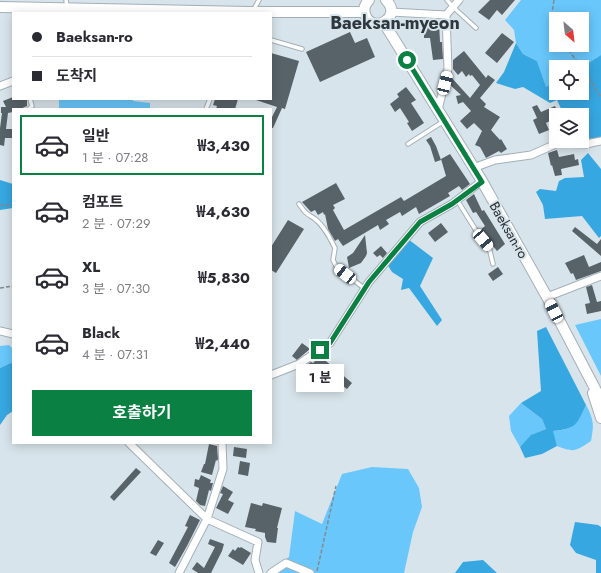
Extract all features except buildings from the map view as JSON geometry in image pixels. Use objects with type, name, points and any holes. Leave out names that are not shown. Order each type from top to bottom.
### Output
[{"type":"main road","points":[[368,0],[364,8],[366,16],[372,23],[380,24],[388,20],[391,12],[390,4],[386,0]]},
{"type":"main road","points":[[0,7],[66,4],[249,12],[364,12]]},
{"type":"main road","name":"Baeksan-ro","points":[[384,22],[482,182],[547,297],[601,400]]},
{"type":"main road","points":[[590,379],[601,383]]},
{"type":"main road","points":[[590,379],[601,418]]},
{"type":"street","points":[[438,110],[448,69],[446,15],[459,0]]},
{"type":"street","points":[[391,12],[446,15]]},
{"type":"street","points":[[0,86],[12,81]]},
{"type":"street","points":[[473,168],[495,160],[530,155],[558,143],[586,144],[601,141]]},
{"type":"street","points":[[272,375],[299,364],[330,343],[364,289],[420,222],[457,200],[482,182]]},
{"type":"street","points":[[547,297],[601,276]]},
{"type":"street","points":[[0,331],[12,334]]},
{"type":"street","points":[[130,444],[207,519],[258,542],[255,560],[259,573]]},
{"type":"street","points":[[179,573],[207,519],[223,469],[222,444]]},
{"type":"street","points":[[271,573],[286,563],[310,573]]},
{"type":"lane","points":[[249,12],[259,0]]},
{"type":"lane","points":[[447,0],[476,28]]},
{"type":"lane","points":[[272,40],[302,50]]},
{"type":"lane","points":[[408,144],[445,121]]},
{"type":"lane","points":[[457,200],[476,232],[489,247],[493,264]]},
{"type":"lane","points":[[299,204],[306,214],[315,220],[327,234],[335,248],[333,260],[336,266],[364,289]]},
{"type":"path","points":[[552,12],[554,0]]},
{"type":"path","points":[[589,79],[601,97]]},
{"type":"path","points":[[0,205],[12,206]]},
{"type":"path","points":[[0,288],[12,286]]},
{"type":"path","points":[[317,573],[336,486]]},
{"type":"shaded area","points":[[521,0],[601,0],[601,55],[589,63],[589,60],[549,60],[549,86],[546,88],[537,61],[523,54],[516,43],[514,30],[505,20]]},
{"type":"shaded area","points":[[516,43],[523,54],[537,61],[546,87],[549,86],[549,100],[557,100],[550,103],[523,87],[515,89],[496,83],[504,72]]},
{"type":"shaded area","points":[[601,55],[601,137],[589,139],[589,108],[561,108],[557,100],[589,100],[589,63]]},
{"type":"shaded area","points":[[59,100],[133,100],[150,103],[150,108],[59,108]]},
{"type":"shaded area","points":[[588,153],[601,169],[601,236],[599,238],[582,216],[545,219],[543,205],[536,192],[540,189],[556,191],[559,181],[565,178],[584,177],[581,160]]},
{"type":"shaded area","points":[[0,180],[12,184],[12,208],[0,210]]},
{"type":"shaded area","points":[[408,239],[433,258],[420,286],[442,320],[437,326],[409,288],[401,290],[403,279],[392,272],[387,264]]},
{"type":"shaded area","points":[[601,319],[601,376],[575,325]]},
{"type":"shaded area","points":[[546,327],[586,405],[575,425],[567,429],[553,431],[557,446],[542,454],[525,458],[520,447],[531,435],[546,429],[542,419],[521,403],[541,391],[537,331]]},
{"type":"shaded area","points":[[9,345],[12,348],[12,362],[0,368],[0,346]]},
{"type":"shaded area","points":[[12,362],[12,412],[7,415],[0,425],[0,368]]},
{"type":"shaded area","points":[[521,403],[542,419],[546,429],[532,435],[520,447],[511,431],[509,416]]},
{"type":"shaded area","points":[[586,405],[593,422],[591,441],[575,450],[567,450],[557,446],[552,431],[566,429],[574,425]]},
{"type":"shaded area","points":[[372,467],[408,469],[419,488],[422,507],[413,532],[404,573],[266,573],[289,557],[295,511],[322,524],[342,474]]},
{"type":"shaded area","points":[[575,522],[598,525],[601,527],[601,573],[596,573],[596,560],[576,553],[570,545]]},
{"type":"shaded area","points":[[483,560],[497,573],[455,573],[463,562]]},
{"type":"district","name":"Baeksan-myeon","points":[[395,23]]},
{"type":"route","points":[[320,350],[330,343],[369,282],[420,222],[452,204],[482,182],[407,60]]}]
